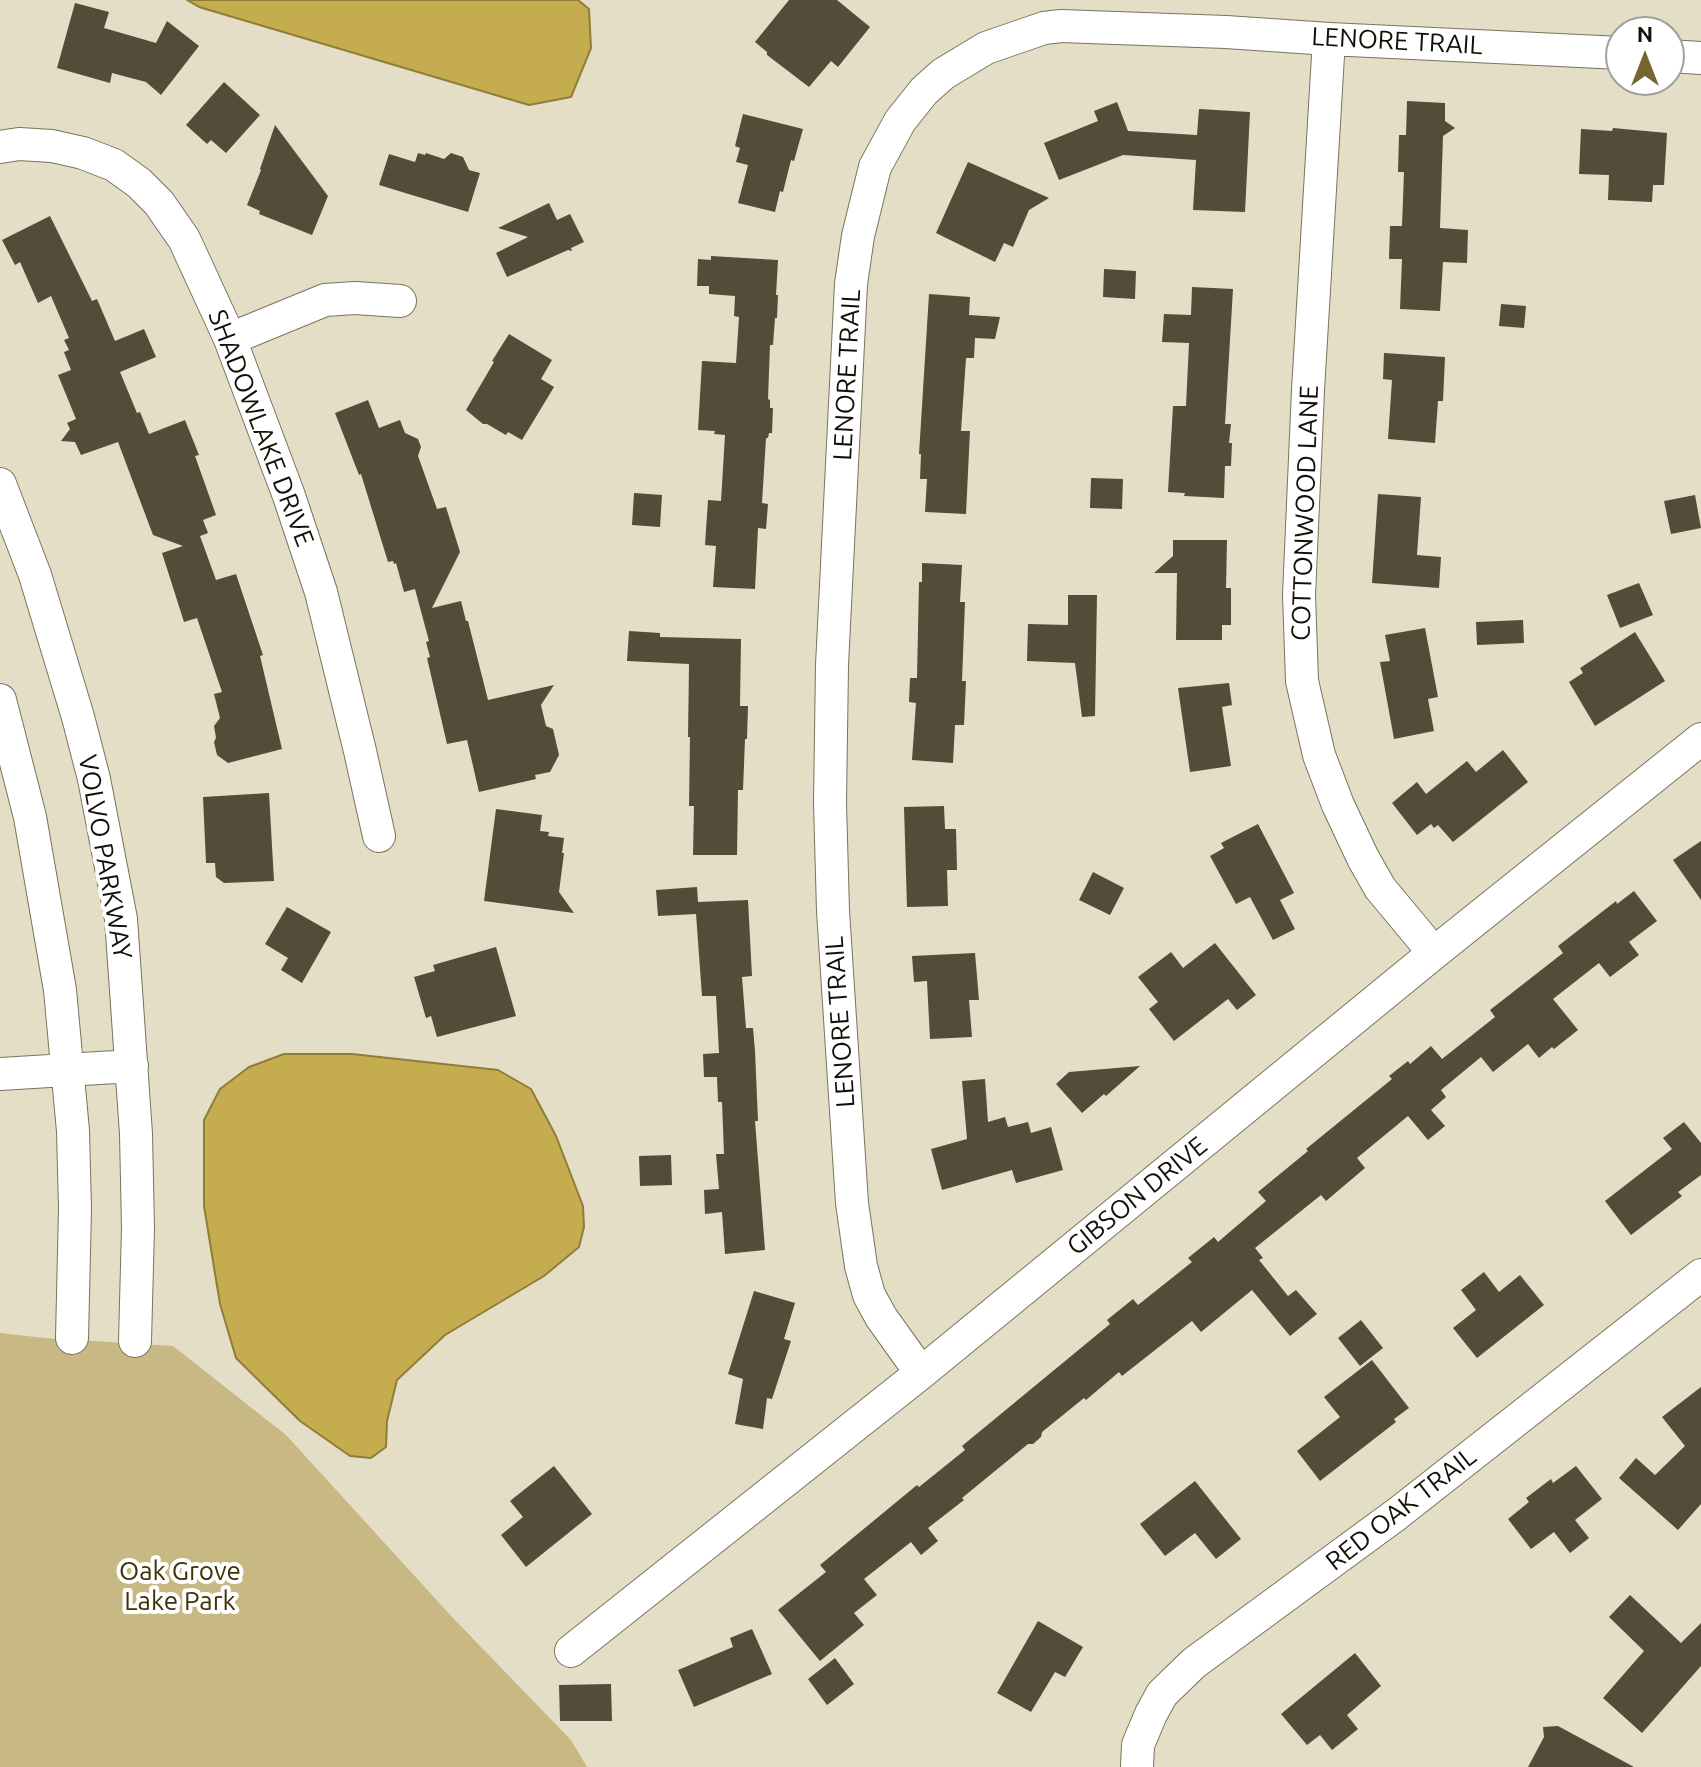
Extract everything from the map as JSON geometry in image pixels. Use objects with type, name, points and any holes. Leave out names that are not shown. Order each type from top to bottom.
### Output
[{"type":"street","name":"LENORE TRAIL","points":[[921,1373],[881,1317],[869,1295],[861,1266],[852,1203],[833,911],[830,803],[832,665],[851,284],[858,236],[875,167],[900,121],[924,91],[943,74],[986,48],[1044,28],[1211,31],[1605,52]]},
{"type":"street","name":"COTTONWOOD LANE","points":[[1329,39],[1299,595],[1302,681],[1319,755],[1356,845],[1380,888],[1434,953]]},
{"type":"street","name":"SHADOWLAKE DRIVE","points":[[0,147],[19,144],[52,146],[114,165],[139,183],[165,210],[184,239],[230,339],[280,469],[321,592],[379,836]]},
{"type":"street","points":[[230,339],[325,300],[400,301]]},
{"type":"street","name":"VOLVO PARKWAY","points":[[0,484],[54,635],[94,779],[121,919],[132,1066],[138,1228],[135,1341]]},
{"type":"street","points":[[0,700],[33,833],[60,990],[73,1131],[72,1338]]},
{"type":"street","name":"GIBSON DRIVE","points":[[571,1651],[921,1373],[1701,739]]},
{"type":"street","points":[[0,1074],[132,1066]]},
{"type":"street","name":"RED OAK TRAIL","points":[[1137,1767],[1138,1745],[1151,1714],[1162,1694],[1194,1663],[1397,1514],[1701,1275]]},
{"type":"green space","name":"Oak Grove Lake Park","points":[[0,1333],[173,1346],[286,1435],[453,1618],[571,1740],[587,1767],[0,1767]]},
{"type":"shaded area","points":[[187,0],[578,0],[589,9],[591,48],[571,97],[529,105],[199,7]]},
{"type":"shaded area","points":[[284,1054],[352,1054],[498,1070],[531,1089],[556,1136],[583,1206],[584,1227],[579,1247],[544,1276],[445,1335],[397,1380],[387,1421],[386,1447],[371,1458],[350,1456],[300,1421],[236,1358],[220,1304],[204,1206],[204,1120],[220,1089],[249,1067]]},
{"type":"building","points":[[789,0],[837,0],[870,27],[838,67],[831,61],[809,87],[755,42]]},
{"type":"building","points":[[75,3],[109,12],[104,28],[156,43],[167,21],[199,46],[161,95],[146,82],[112,73],[110,83],[57,68]]},
{"type":"building","points":[[224,82],[260,115],[226,153],[211,140],[207,144],[186,125]]},
{"type":"building","points":[[1407,101],[1445,103],[1445,121],[1455,128],[1443,136],[1440,228],[1468,230],[1467,263],[1443,262],[1440,311],[1400,309],[1402,259],[1389,259],[1390,226],[1402,226],[1404,172],[1398,172],[1399,135],[1406,135]]},
{"type":"building","points":[[1117,102],[1128,131],[1197,135],[1199,109],[1250,112],[1245,212],[1193,210],[1196,160],[1123,155],[1059,180],[1044,143],[1098,121],[1094,111]]},
{"type":"building","points":[[743,114],[803,129],[775,212],[738,203],[748,165],[736,162],[740,148],[735,146]]},
{"type":"building","points":[[275,125],[328,196],[312,235],[259,214],[260,211],[247,205]]},
{"type":"building","points":[[1613,128],[1667,133],[1664,185],[1653,185],[1652,202],[1608,200],[1609,175],[1579,174],[1581,129],[1612,131]]},
{"type":"building","points":[[418,153],[444,159],[451,153],[463,157],[469,170],[480,173],[468,212],[379,185],[389,154],[415,162]]},
{"type":"building","points":[[968,162],[1049,198],[1029,210],[1013,247],[1004,243],[995,262],[936,233]]},
{"type":"building","points":[[549,203],[557,220],[570,214],[584,242],[571,248],[572,251],[568,250],[507,277],[496,253],[528,237],[498,228]]},
{"type":"building","points":[[50,216],[92,301],[97,299],[115,341],[144,329],[156,357],[120,372],[149,434],[185,420],[199,455],[195,456],[216,515],[203,520],[208,533],[200,536],[216,580],[236,574],[263,655],[260,656],[282,749],[228,763],[217,755],[214,726],[220,718],[214,694],[222,692],[197,618],[184,622],[162,553],[183,546],[153,535],[118,442],[81,455],[75,442],[61,441],[70,429],[67,423],[76,419],[58,375],[71,370],[64,352],[69,350],[64,340],[69,338],[51,296],[38,303],[20,262],[15,265],[2,240]]},
{"type":"building","points":[[711,256],[778,260],[777,318],[773,345],[770,345],[768,399],[770,408],[773,408],[772,433],[766,438],[762,503],[768,504],[766,529],[758,528],[755,589],[713,587],[716,546],[705,545],[708,500],[721,501],[725,435],[698,430],[702,361],[736,363],[739,317],[734,316],[735,296],[709,294],[709,286],[697,286],[698,259],[711,260]]},
{"type":"building","points":[[1104,269],[1136,271],[1135,299],[1103,297]]},
{"type":"building","points":[[1192,287],[1233,289],[1225,424],[1231,424],[1229,443],[1232,443],[1231,466],[1225,466],[1224,498],[1168,492],[1173,406],[1186,406],[1189,343],[1162,342],[1164,314],[1191,315]]},
{"type":"building","points":[[929,294],[970,297],[969,315],[1000,317],[995,339],[975,338],[974,358],[966,358],[961,431],[970,431],[966,514],[925,512],[927,479],[920,479],[919,454]]},
{"type":"building","points":[[1501,304],[1526,306],[1524,328],[1499,326]]},
{"type":"building","points":[[509,334],[552,360],[541,379],[554,387],[522,440],[483,424],[466,410]]},
{"type":"building","points":[[1384,353],[1445,357],[1443,401],[1438,401],[1435,443],[1388,439],[1392,380],[1383,379]]},
{"type":"building","points":[[368,400],[379,428],[400,420],[405,433],[418,439],[421,447],[418,456],[437,509],[446,507],[460,552],[432,608],[461,601],[488,700],[554,685],[541,705],[546,726],[553,729],[559,755],[550,772],[535,775],[536,779],[479,792],[467,740],[447,744],[427,658],[430,657],[426,642],[429,641],[415,589],[404,592],[396,563],[388,562],[361,474],[335,413]]},
{"type":"building","points":[[1091,478],[1123,479],[1122,509],[1090,508]]},
{"type":"building","points":[[634,493],[662,495],[660,527],[632,525]]},
{"type":"building","points":[[1378,494],[1421,497],[1417,555],[1441,557],[1439,588],[1372,583]]},
{"type":"building","points":[[1695,495],[1701,528],[1671,534],[1664,501]]},
{"type":"building","points":[[1173,540],[1227,540],[1226,588],[1231,588],[1231,625],[1222,625],[1222,640],[1176,640],[1177,573],[1154,573],[1173,556]]},
{"type":"building","points":[[922,563],[962,565],[960,602],[965,602],[962,681],[966,681],[964,725],[955,725],[953,763],[912,760],[916,703],[909,702],[910,678],[917,678]]},
{"type":"building","points":[[1639,583],[1653,615],[1620,628],[1607,595]]},
{"type":"building","points":[[1068,595],[1097,595],[1095,716],[1082,717],[1075,663],[1027,661],[1028,624],[1068,625]]},
{"type":"building","points":[[1523,620],[1524,643],[1477,645],[1476,622]]},
{"type":"building","points":[[1425,628],[1438,697],[1428,699],[1434,731],[1394,739],[1380,662],[1390,661],[1385,635]]},
{"type":"building","points":[[629,631],[660,633],[660,637],[741,639],[740,706],[748,706],[743,790],[738,790],[737,855],[693,855],[694,806],[689,806],[689,664],[627,661]]},
{"type":"building","points":[[1635,632],[1665,681],[1595,726],[1569,682],[1583,673],[1580,668]]},
{"type":"building","points":[[1229,683],[1232,705],[1222,707],[1231,766],[1190,772],[1178,688]]},
{"type":"building","points":[[1503,750],[1528,782],[1453,842],[1438,825],[1434,828],[1431,824],[1417,835],[1392,803],[1417,782],[1426,794],[1467,761],[1476,772]]},
{"type":"building","points":[[269,793],[274,881],[224,883],[216,877],[215,863],[206,863],[203,797]]},
{"type":"building","points":[[944,806],[945,829],[956,829],[957,870],[947,870],[948,906],[907,907],[904,807]]},
{"type":"building","points":[[496,809],[542,815],[540,831],[549,832],[548,836],[564,838],[559,892],[574,913],[484,901]]},
{"type":"building","points":[[1258,824],[1294,893],[1280,900],[1295,929],[1273,940],[1250,897],[1236,904],[1210,856],[1224,848],[1221,843]]},
{"type":"building","points":[[1701,841],[1701,900],[1673,860]]},
{"type":"building","points":[[1093,872],[1124,888],[1110,915],[1079,900]]},
{"type":"building","points":[[697,887],[698,902],[748,900],[752,976],[742,977],[746,1028],[753,1028],[755,1051],[758,1121],[755,1121],[765,1250],[725,1254],[722,1212],[705,1214],[704,1190],[719,1189],[716,1154],[724,1154],[722,1102],[718,1102],[717,1077],[704,1077],[703,1054],[719,1053],[716,996],[702,996],[696,914],[658,916],[656,890]]},
{"type":"building","points":[[1634,891],[1657,921],[1629,942],[1639,955],[1610,977],[1599,963],[1553,999],[1578,1030],[1539,1058],[1528,1044],[1493,1072],[1481,1057],[1441,1090],[1446,1097],[1431,1110],[1445,1126],[1428,1140],[1408,1116],[1357,1158],[1365,1168],[1326,1201],[1321,1195],[1255,1248],[1263,1258],[1259,1260],[1288,1296],[1296,1290],[1317,1314],[1290,1336],[1252,1290],[1201,1332],[1192,1321],[1122,1376],[1119,1372],[1086,1400],[1084,1398],[1042,1432],[1033,1444],[1028,1444],[962,1498],[964,1500],[928,1528],[938,1541],[921,1555],[911,1542],[864,1579],[877,1595],[854,1613],[864,1625],[820,1661],[778,1610],[826,1572],[820,1565],[917,1485],[919,1487],[965,1450],[962,1446],[1110,1324],[1107,1320],[1133,1299],[1138,1305],[1192,1262],[1188,1258],[1214,1237],[1218,1242],[1266,1201],[1258,1192],[1392,1079],[1389,1076],[1408,1061],[1410,1064],[1431,1046],[1442,1059],[1495,1017],[1490,1010],[1563,953],[1558,946],[1616,901],[1617,904]]},
{"type":"building","points":[[287,907],[331,932],[302,983],[281,970],[288,958],[265,944]]},
{"type":"building","points":[[1215,943],[1256,995],[1237,1010],[1228,999],[1174,1041],[1149,1009],[1158,1002],[1138,977],[1171,952],[1183,968]]},
{"type":"building","points":[[496,947],[516,1016],[437,1037],[431,1016],[426,1018],[414,977],[435,971],[433,965]]},
{"type":"building","points":[[975,953],[979,1000],[969,1000],[972,1037],[930,1039],[927,981],[914,982],[912,956]]},
{"type":"building","points":[[1140,1066],[1082,1113],[1056,1084],[1069,1072]]},
{"type":"building","points":[[985,1079],[988,1122],[1005,1117],[1008,1127],[1028,1122],[1031,1133],[1051,1127],[1063,1170],[1016,1183],[1012,1170],[942,1190],[931,1149],[967,1139],[962,1081]]},
{"type":"building","points":[[1684,1122],[1701,1143],[1701,1175],[1678,1192],[1682,1196],[1631,1235],[1605,1201],[1672,1149],[1663,1138]]},
{"type":"building","points":[[671,1155],[672,1185],[640,1186],[639,1156]]},
{"type":"building","points":[[1484,1272],[1499,1292],[1520,1275],[1544,1305],[1477,1358],[1453,1328],[1476,1310],[1461,1290]]},
{"type":"building","points":[[754,1291],[795,1303],[784,1339],[791,1341],[772,1399],[767,1398],[763,1429],[735,1424],[743,1379],[728,1374]]},
{"type":"building","points":[[1361,1320],[1383,1348],[1360,1366],[1338,1338]]},
{"type":"building","points":[[1372,1360],[1409,1408],[1394,1419],[1396,1422],[1320,1481],[1297,1451],[1340,1417],[1324,1397]]},
{"type":"building","points":[[1701,1387],[1701,1504],[1678,1530],[1619,1478],[1636,1458],[1655,1475],[1685,1446],[1662,1417]]},
{"type":"building","points":[[554,1466],[592,1514],[526,1567],[501,1535],[523,1517],[510,1501]]},
{"type":"building","points":[[1576,1466],[1602,1499],[1575,1520],[1589,1538],[1570,1553],[1554,1532],[1531,1549],[1508,1519],[1529,1502],[1526,1498],[1551,1479],[1553,1483]]},
{"type":"building","points":[[1195,1481],[1241,1539],[1216,1559],[1195,1533],[1165,1556],[1140,1524]]},
{"type":"building","points":[[1630,1595],[1681,1643],[1701,1623],[1701,1666],[1642,1733],[1603,1698],[1644,1651],[1609,1617]]},
{"type":"building","points":[[1038,1621],[1083,1647],[1065,1677],[1055,1672],[1031,1712],[997,1693]]},
{"type":"building","points":[[752,1629],[772,1674],[694,1707],[678,1670],[733,1647],[730,1638]]},
{"type":"building","points":[[1355,1653],[1381,1686],[1347,1715],[1358,1729],[1332,1750],[1320,1735],[1307,1745],[1281,1714]]},
{"type":"building","points":[[835,1658],[854,1684],[827,1705],[808,1679]]},
{"type":"building","points":[[611,1684],[612,1721],[560,1721],[559,1685]]},
{"type":"building","points":[[1558,1726],[1634,1767],[1528,1767],[1544,1737],[1543,1727]]}]
